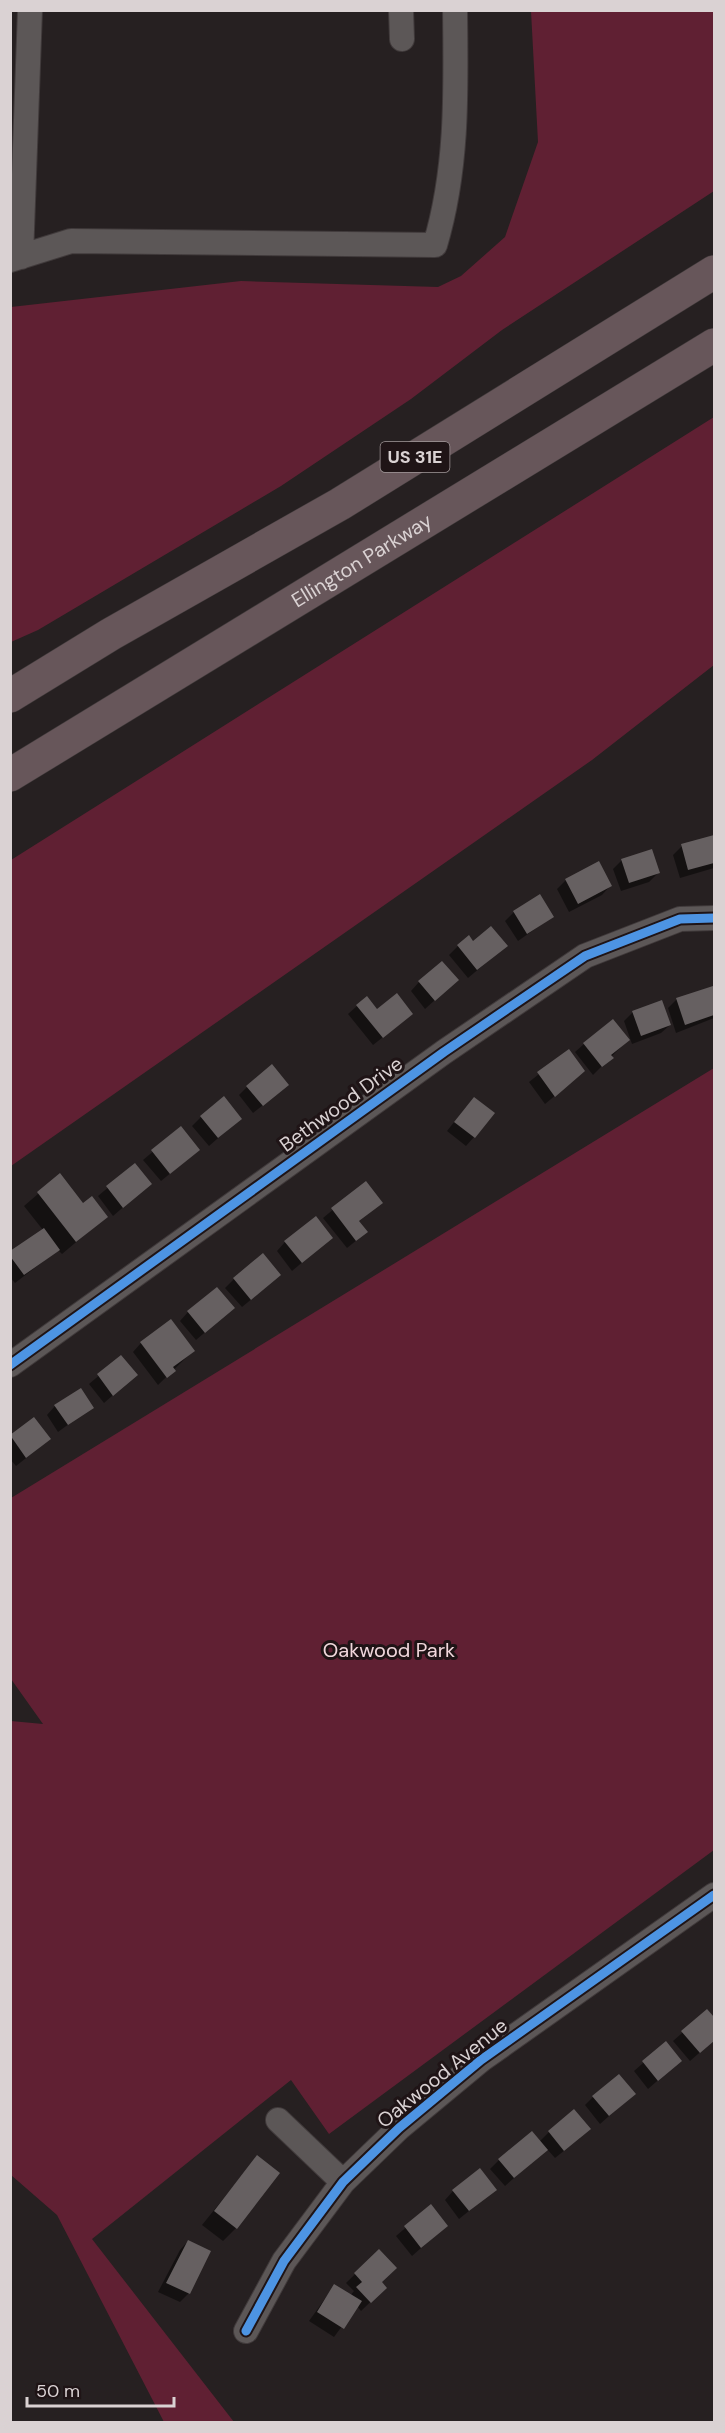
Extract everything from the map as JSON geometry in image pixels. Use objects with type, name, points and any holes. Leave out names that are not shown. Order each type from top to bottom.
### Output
[{"type":"highway","name":"US 31E","points":[[10,696],[111,634],[340,504],[714,272]]},
{"type":"highway","name":"Ellington Parkway","points":[[10,775],[714,345]]},
{"type":"highway","points":[[10,799],[367,556]]},
{"type":"highway","points":[[10,681],[111,634]]},
{"type":"street","points":[[30,10],[16,258],[71,241],[435,245],[447,206],[456,115],[455,10]]},
{"type":"street","points":[[401,10],[402,39]]},
{"type":"street","name":"Bethwood Drive","points":[[10,1365],[444,1052],[585,956],[680,919],[714,918]]},
{"type":"street","name":"Oakwood Avenue","points":[[246,2331],[284,2261],[343,2182],[399,2127],[481,2060],[714,1895]]},
{"type":"street","points":[[278,2120],[343,2182]]},
{"type":"green space","points":[[531,11],[714,11],[714,191],[502,330],[411,399],[281,486],[38,630],[11,642],[11,307],[241,281],[438,287],[461,276],[505,237],[538,142]]},
{"type":"green space","points":[[714,417],[714,665],[592,760],[11,1166],[11,860]]},
{"type":"green space","name":"Oakwood Park","points":[[714,1068],[714,1850],[329,2134],[291,2080],[92,2239],[234,2422],[164,2422],[57,2215],[11,2175],[11,1721],[43,1724],[11,1679],[11,1498]]},
{"type":"building","points":[[714,835],[714,863],[688,870],[681,844]]},
{"type":"building","points":[[652,849],[660,873],[629,883],[621,859]]},
{"type":"building","points":[[599,861],[612,886],[578,904],[565,879]]},
{"type":"building","points":[[540,894],[554,917],[527,934],[513,911]]},
{"type":"building","points":[[491,926],[508,946],[477,970],[457,945],[469,935],[473,941]]},
{"type":"building","points":[[442,961],[459,980],[435,1001],[418,981]]},
{"type":"building","points":[[713,986],[714,1015],[685,1025],[676,998]]},
{"type":"building","points":[[397,993],[413,1014],[383,1038],[356,1005],[367,996],[377,1009]]},
{"type":"building","points":[[662,1000],[671,1025],[641,1036],[632,1011]]},
{"type":"building","points":[[613,1019],[630,1040],[611,1055],[614,1058],[602,1067],[583,1043]]},
{"type":"building","points":[[569,1049],[585,1071],[555,1097],[537,1072]]},
{"type":"building","points":[[272,1064],[289,1085],[263,1106],[246,1086]]},
{"type":"building","points":[[224,1096],[242,1119],[218,1138],[200,1116]]},
{"type":"building","points":[[474,1097],[495,1113],[475,1138],[454,1122]]},
{"type":"building","points":[[181,1126],[200,1150],[170,1174],[151,1150]]},
{"type":"building","points":[[135,1163],[152,1184],[123,1208],[106,1186]]},
{"type":"building","points":[[60,1173],[83,1203],[92,1196],[108,1217],[76,1242],[37,1192]]},
{"type":"building","points":[[366,1181],[383,1203],[359,1221],[368,1232],[356,1241],[331,1208]]},
{"type":"building","points":[[316,1216],[333,1238],[302,1263],[284,1241]]},
{"type":"building","points":[[44,1228],[60,1250],[24,1275],[10,1256],[10,1251]]},
{"type":"building","points":[[263,1253],[281,1275],[251,1300],[233,1278]]},
{"type":"building","points":[[217,1287],[235,1308],[205,1333],[187,1311]]},
{"type":"building","points":[[171,1319],[195,1351],[173,1367],[176,1371],[167,1378],[140,1342]]},
{"type":"building","points":[[121,1355],[138,1375],[113,1396],[97,1374]]},
{"type":"building","points":[[81,1388],[94,1408],[68,1425],[54,1405]]},
{"type":"building","points":[[34,1417],[51,1439],[26,1458],[10,1435]]},
{"type":"building","points":[[707,2009],[714,2017],[714,2041],[700,2053],[681,2031]]},
{"type":"building","points":[[666,2041],[682,2061],[658,2081],[642,2061]]},
{"type":"building","points":[[619,2074],[636,2094],[609,2116],[592,2096]]},
{"type":"building","points":[[574,2109],[591,2129],[564,2151],[548,2131]]},
{"type":"building","points":[[532,2131],[548,2150],[514,2178],[498,2159]]},
{"type":"building","points":[[257,2155],[280,2173],[237,2229],[214,2211]]},
{"type":"building","points":[[480,2168],[497,2190],[469,2211],[452,2190]]},
{"type":"building","points":[[431,2204],[448,2226],[421,2248],[404,2226]]},
{"type":"building","points":[[188,2240],[211,2251],[190,2294],[166,2283]]},
{"type":"building","points":[[379,2249],[397,2268],[382,2282],[387,2288],[371,2303],[356,2287],[362,2282],[354,2273]]},
{"type":"building","points":[[334,2284],[362,2301],[344,2329],[317,2312]]},
{"type":"cycle path","points":[[10,1365],[444,1052],[585,956],[680,919],[714,918]]},
{"type":"cycle path","points":[[246,2331],[284,2261],[343,2182],[399,2128],[481,2060],[714,1895]]}]
